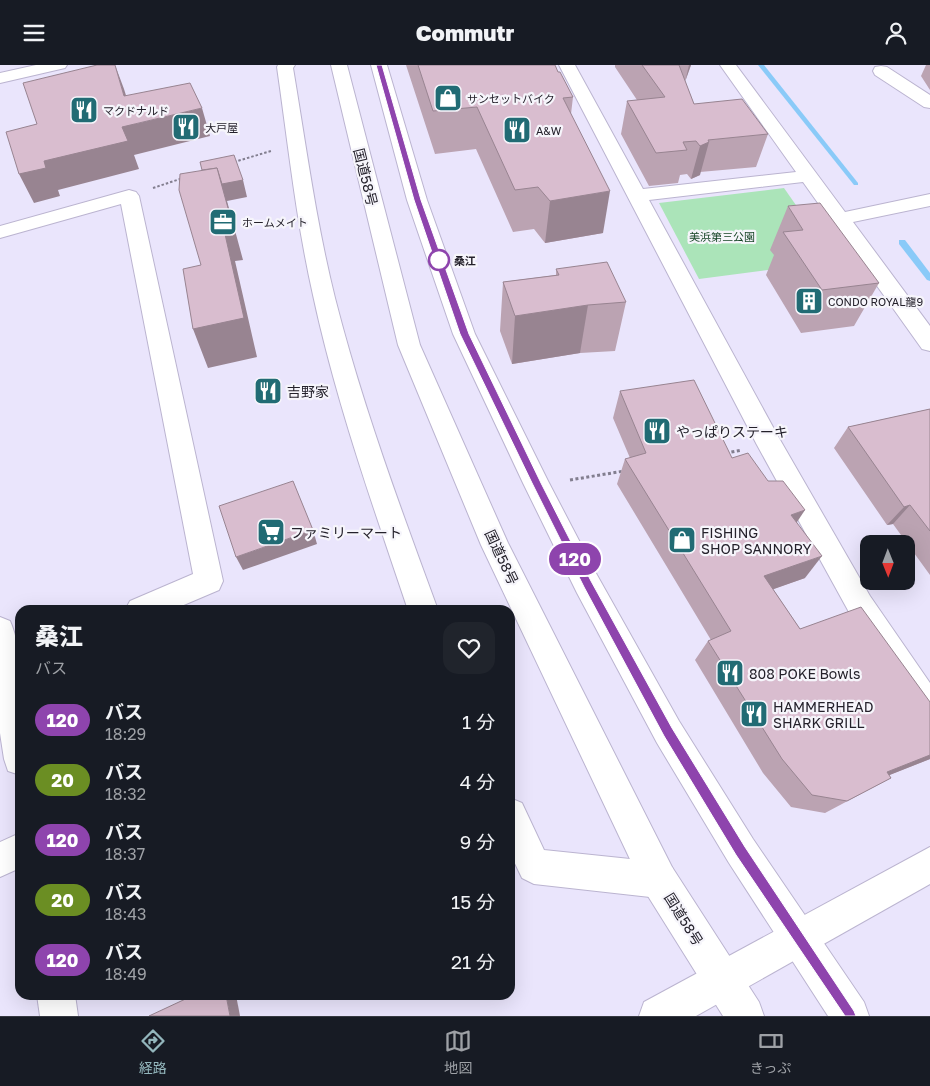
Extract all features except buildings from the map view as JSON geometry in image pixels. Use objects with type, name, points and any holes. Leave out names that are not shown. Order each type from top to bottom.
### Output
[{"type":"main road","points":[[0,79],[59,65]]},
{"type":"main road","points":[[287,65],[285,67],[314,251],[341,364],[397,537],[421,605]]},
{"type":"main road","name":"国道58号","points":[[339,65],[409,345],[496,545],[659,880],[745,1016]]},
{"type":"main road","points":[[379,65],[417,200],[464,334],[587,584],[649,697],[741,851],[850,1016]]},
{"type":"main road","points":[[567,65],[770,445],[860,605],[930,710]]},
{"type":"main road","points":[[728,65],[838,219],[930,343]]},
{"type":"main road","points":[[882,71],[930,103]]},
{"type":"main road","points":[[637,196],[808,176]]},
{"type":"main road","points":[[0,232],[128,196],[209,581],[152,605]]},
{"type":"main road","points":[[838,219],[930,200]]},
{"type":"main road","points":[[0,631],[13,662],[15,690]]},
{"type":"main road","points":[[515,826],[534,866],[659,880]]},
{"type":"main road","points":[[0,860],[15,852]]},
{"type":"main road","points":[[658,1016],[930,865]]},
{"type":"main road","points":[[57,1000],[59,1016]]},
{"type":"path","points":[[230,163],[297,145]]},
{"type":"path","points":[[128,196],[184,178]]},
{"type":"path","points":[[722,453],[770,445]]},
{"type":"path","points":[[570,480],[627,470]]},
{"type":"green space","name":"美浜第三公園","points":[[784,188],[835,261],[699,279],[659,203]]},
{"type":"waterway","points":[[761,65],[856,184]]},
{"type":"waterway","points":[[902,242],[930,278]]},
{"type":"bus line","name":"120","points":[[379,65],[417,200],[464,334],[536,483],[587,584],[668,732],[741,851],[850,1016]]},
{"type":"place","name":"サンセットバイク","points":[[448,98]]},
{"type":"place","name":"マクドナルド","points":[[84,110]]},
{"type":"place","name":"大戸屋","points":[[186,127]]},
{"type":"place","name":"A&W","points":[[517,130]]},
{"type":"place","name":"ホームメイト","points":[[223,222]]},
{"type":"place","name":"桑江","points":[[439,260]]},
{"type":"place","name":"CONDO ROYAL龍9","points":[[809,301]]},
{"type":"place","name":"吉野家","points":[[268,391]]},
{"type":"place","name":"やっぱりステーキ","points":[[657,431]]},
{"type":"place","name":"ファミリーマート","points":[[271,532]]},
{"type":"place","name":"FISHING SHOP SANNORY","points":[[682,540]]},
{"type":"place","name":"808 POKE Bowls","points":[[730,673]]},
{"type":"place","name":"HAMMERHEAD SHARK GRILL","points":[[754,714]]}]
